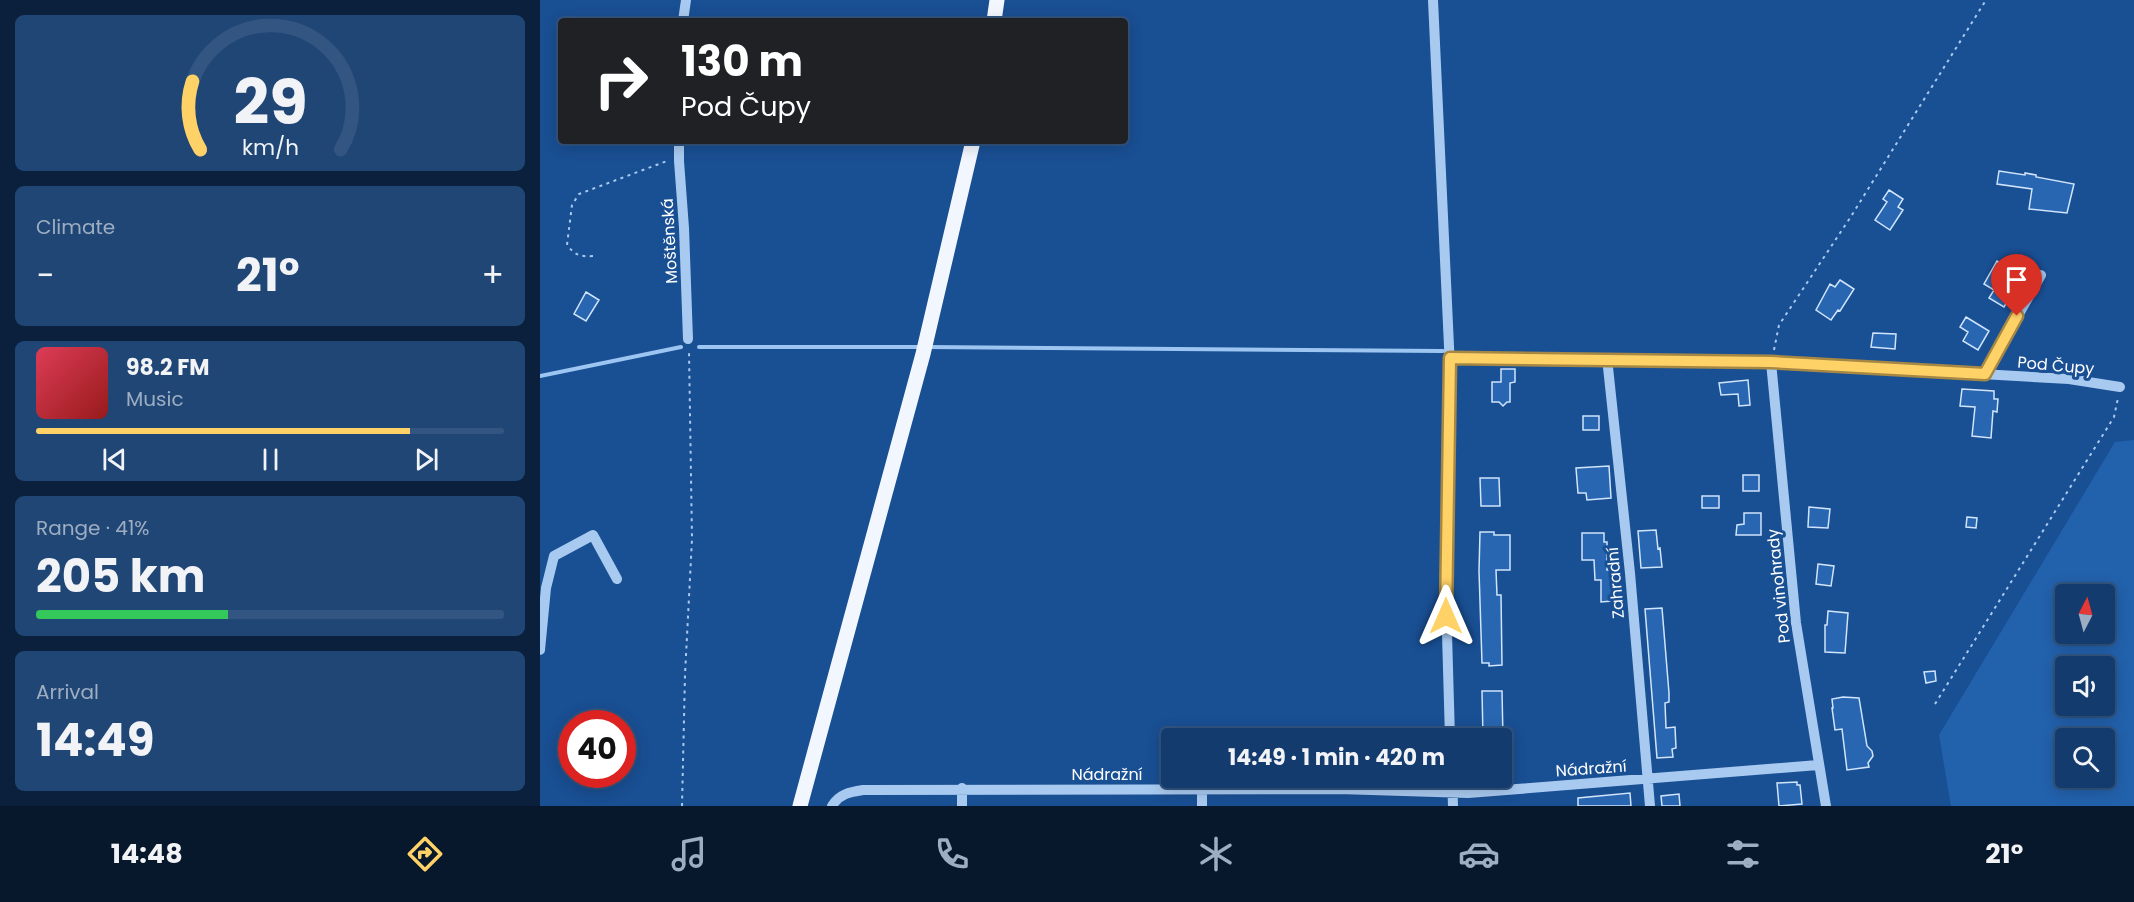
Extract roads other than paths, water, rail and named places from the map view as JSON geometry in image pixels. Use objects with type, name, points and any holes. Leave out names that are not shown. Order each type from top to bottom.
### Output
[{"type":"main road","points":[[994,18],[997,0]]},
{"type":"main road","points":[[800,806],[928,336],[972,144]]},
{"type":"street","points":[[683,18],[686,0]]},
{"type":"street","points":[[1433,0],[1450,358],[1446,610],[1450,728]]},
{"type":"street","name":"Moštěnská","points":[[679,144],[688,339]]},
{"type":"street","points":[[1985,374],[2041,275]]},
{"type":"street","name":"Pod Čupy","points":[[1450,358],[1607,358],[1771,362],[2069,379],[2120,387]]},
{"type":"street","name":"Zahradní","points":[[1607,358],[1630,573],[1650,806]]},
{"type":"street","name":"Pod vinohrady","points":[[1771,362],[1796,623],[1826,806]]},
{"type":"street","points":[[540,650],[546,588],[554,556],[593,535],[617,579]]},
{"type":"street","name":"Nádražní","points":[[832,806],[847,793],[863,790],[1339,789],[1453,793],[1818,765]]},
{"type":"street","points":[[962,788],[962,806]]},
{"type":"street","points":[[1453,788],[1453,806]]},
{"type":"street","points":[[1202,789],[1202,806]]},
{"type":"waterway","points":[[540,376],[681,347]]},
{"type":"waterway","points":[[699,347],[920,347]]},
{"type":"waterway","points":[[927,347],[1443,351]]}]
